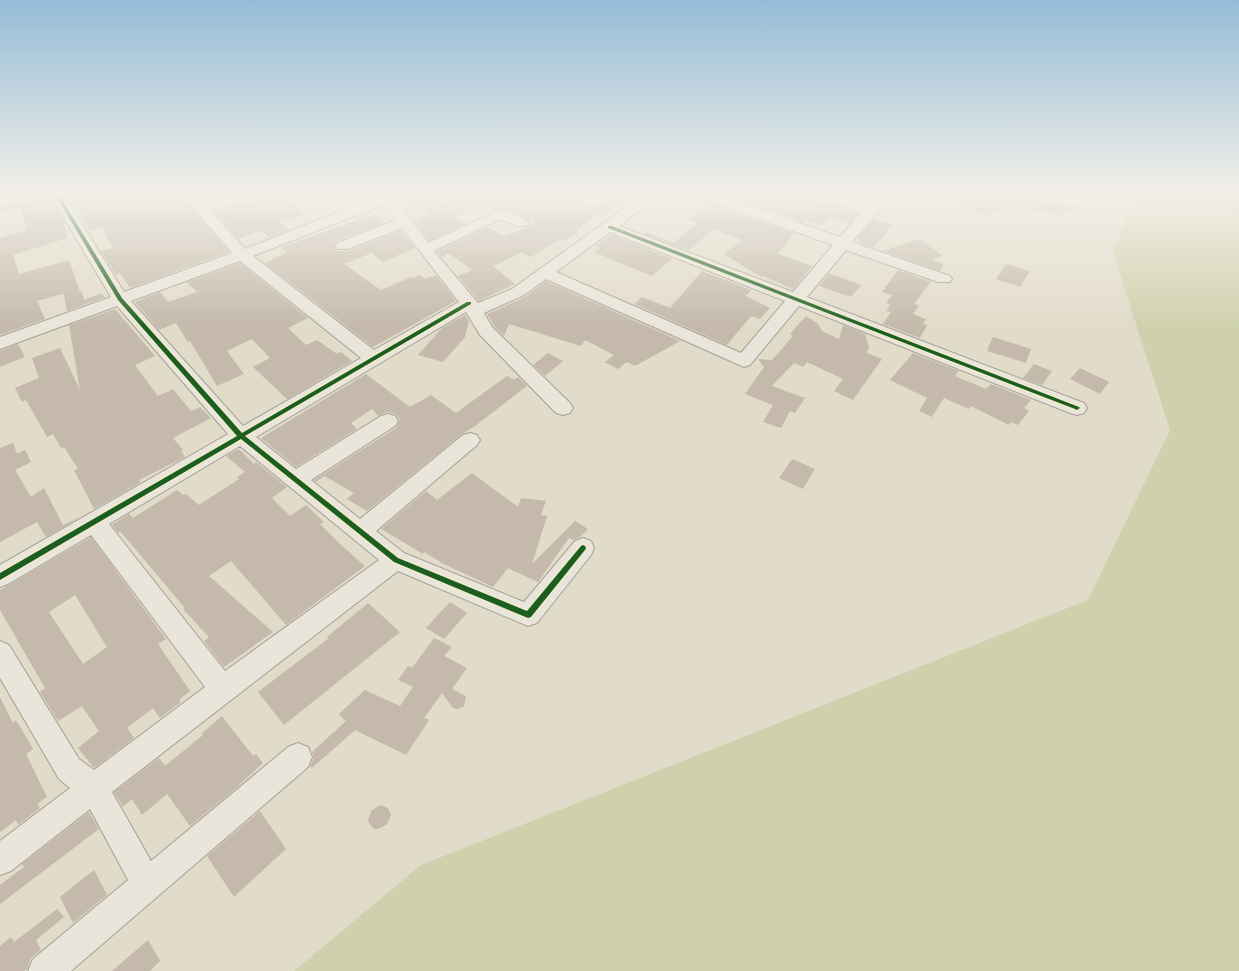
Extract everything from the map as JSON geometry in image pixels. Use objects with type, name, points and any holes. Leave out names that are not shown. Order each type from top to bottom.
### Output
[{"type":"street","points":[[83,238],[120,299],[241,436],[396,560],[528,615],[583,548]]},
{"type":"street","points":[[227,238],[242,255],[372,358]]},
{"type":"street","points":[[0,343],[284,238]]},
{"type":"street","points":[[343,246],[363,238]]},
{"type":"street","points":[[417,238],[471,307],[486,332],[564,408]]},
{"type":"street","points":[[425,250],[449,238]]},
{"type":"street","points":[[0,577],[372,358],[471,307],[518,292],[594,238]]},
{"type":"street","points":[[639,238],[1077,408]]},
{"type":"street","points":[[830,238],[944,279]]},
{"type":"street","points":[[546,273],[744,361],[848,238]]},
{"type":"street","points":[[295,480],[388,421]]},
{"type":"street","points":[[360,532],[470,440]]},
{"type":"street","points":[[94,522],[223,689]]},
{"type":"street","points":[[0,860],[223,689],[396,560]]},
{"type":"street","points":[[0,653],[69,769],[94,788],[147,884]]},
{"type":"street","points":[[45,971],[298,757]]},
{"type":"green space","points":[[1118,238],[1239,238],[1239,971],[294,971],[421,865],[1088,600],[1170,430],[1113,252]]},
{"type":"building","points":[[0,238],[67,238],[13,255],[19,274],[69,260],[84,300],[99,294],[105,297],[67,311],[64,295],[62,294],[37,301],[45,319],[0,335]]},
{"type":"building","points":[[108,238],[217,238],[229,252],[130,288],[120,273],[116,275],[101,251],[113,248]]},
{"type":"building","points":[[306,238],[344,238],[337,241],[334,247],[338,251],[349,251],[380,238],[407,238],[415,248],[383,262],[372,253],[344,264],[381,290],[411,277],[420,275],[425,279],[436,275],[456,301],[373,347],[265,263],[287,252],[281,247]]},
{"type":"building","points":[[465,238],[569,238],[565,241],[561,239],[531,257],[522,252],[493,266],[515,284],[479,301],[458,276],[473,270],[448,253],[442,257],[437,252]]},
{"type":"building","points":[[605,238],[622,238],[672,259],[652,276],[594,252],[600,248],[595,246]]},
{"type":"building","points":[[656,238],[662,238],[674,243],[679,238],[703,238],[689,250]]},
{"type":"building","points":[[738,238],[790,238],[778,254],[812,266],[793,289],[763,276],[761,277],[724,254],[742,240]]},
{"type":"building","points":[[858,238],[881,238],[873,247],[860,243]]},
{"type":"building","points":[[919,239],[943,256],[932,259],[944,265],[940,271],[883,251]]},
{"type":"building","points":[[240,263],[308,318],[288,328],[306,345],[317,340],[337,354],[341,352],[352,361],[287,399],[253,367],[270,358],[252,339],[227,351],[244,374],[217,386],[190,341],[188,342],[176,323],[159,330],[135,302],[160,292],[168,302],[197,292],[187,282]]},
{"type":"building","points":[[1006,264],[1030,271],[1020,287],[996,279]]},
{"type":"building","points":[[898,270],[931,282],[914,304],[919,306],[913,314],[926,319],[923,324],[927,325],[920,338],[883,324],[891,312],[886,311],[890,305],[886,303],[892,295],[882,292]]},
{"type":"building","points":[[702,271],[751,290],[746,296],[770,308],[760,319],[751,316],[727,345],[634,304],[642,297],[670,308]]},
{"type":"building","points":[[829,273],[861,285],[851,297],[819,286]]},
{"type":"building","points":[[546,281],[680,341],[635,366],[627,362],[618,369],[605,362],[614,355],[585,340],[581,346],[509,324],[504,336],[494,326],[487,314],[525,297]]},
{"type":"building","points":[[115,309],[155,356],[135,365],[158,396],[173,389],[191,411],[200,407],[211,418],[173,438],[183,450],[181,451],[185,457],[139,480],[141,482],[94,509],[74,470],[78,469],[64,447],[61,448],[53,434],[47,437],[26,400],[22,402],[15,388],[39,378],[32,358],[60,348],[80,390],[69,325]]},
{"type":"building","points":[[465,315],[469,321],[465,337],[443,362],[418,355],[442,328]]},
{"type":"building","points":[[806,316],[818,324],[822,331],[839,339],[843,325],[865,334],[869,347],[867,353],[882,359],[853,400],[834,391],[843,379],[807,362],[803,367],[794,363],[772,386],[805,398],[795,413],[790,411],[781,428],[763,422],[773,405],[745,394],[764,367],[758,359],[772,360],[793,336],[790,334]]},
{"type":"building","points":[[993,337],[1031,349],[1026,363],[987,351]]},
{"type":"building","points":[[18,344],[25,357],[0,367],[0,351]]},
{"type":"building","points":[[548,353],[563,361],[545,376],[533,365]]},
{"type":"building","points":[[913,353],[959,371],[955,376],[986,389],[991,384],[1031,400],[1024,408],[1029,411],[1018,425],[1011,422],[1009,425],[971,406],[969,409],[944,398],[932,417],[919,411],[927,398],[890,380]]},
{"type":"building","points":[[1034,364],[1052,371],[1042,385],[1023,378]]},
{"type":"building","points":[[1080,368],[1109,382],[1100,394],[1070,379]]},
{"type":"building","points":[[366,374],[410,407],[431,395],[456,413],[507,376],[514,380],[518,377],[527,386],[462,434],[367,511],[347,499],[354,493],[324,476],[316,482],[314,480],[396,428],[400,420],[396,414],[387,412],[378,416],[372,409],[351,423],[357,429],[296,467],[261,438]]},
{"type":"building","points":[[13,443],[17,454],[25,450],[31,462],[15,470],[31,497],[44,488],[63,525],[82,516],[46,537],[37,522],[0,542],[0,448]]},
{"type":"building","points":[[239,449],[254,464],[256,462],[287,487],[272,498],[290,516],[306,505],[324,522],[320,524],[365,566],[286,625],[231,561],[209,576],[273,632],[224,667],[204,641],[209,637],[183,609],[185,608],[120,531],[118,533],[112,525],[129,514],[133,518],[177,490],[183,495],[186,494],[199,505],[239,479],[237,477],[245,472],[226,456]]},
{"type":"building","points":[[792,459],[815,469],[803,489],[779,478]]},
{"type":"building","points":[[472,473],[518,507],[521,498],[546,501],[541,515],[547,516],[532,564],[575,521],[588,529],[580,537],[573,540],[569,538],[538,582],[508,568],[493,587],[444,564],[424,552],[423,554],[381,529],[426,491],[437,500]]},
{"type":"building","points":[[91,537],[166,639],[158,644],[190,691],[179,700],[181,702],[160,718],[153,708],[127,728],[134,738],[94,768],[78,748],[99,731],[82,706],[58,721],[40,692],[45,688],[0,610],[0,590]],"holes":[[[75,595],[107,647],[83,664],[49,612]]]},
{"type":"building","points":[[450,602],[467,613],[444,639],[426,628]]},
{"type":"building","points":[[368,603],[400,632],[284,725],[258,692],[329,638],[327,637]]},
{"type":"building","points":[[434,638],[452,647],[444,656],[467,668],[452,689],[466,696],[464,706],[458,709],[453,708],[442,693],[424,718],[429,720],[406,755],[355,730],[312,768],[310,766],[314,758],[312,752],[346,721],[339,714],[365,690],[400,706],[413,687],[398,680],[408,666],[412,668]]},
{"type":"building","points":[[0,697],[13,723],[16,720],[33,749],[26,754],[47,797],[37,804],[40,808],[18,825],[16,820],[0,832]]},
{"type":"building","points":[[222,716],[253,756],[256,754],[263,763],[236,788],[190,826],[167,794],[142,815],[132,799],[123,807],[114,792],[159,758],[165,766],[203,735],[202,733]]},
{"type":"building","points":[[381,805],[388,808],[391,815],[387,824],[374,829],[368,819],[372,810]]},
{"type":"building","points":[[260,811],[286,849],[234,897],[207,856]]},
{"type":"building","points":[[89,812],[99,829],[0,904],[0,885],[24,867],[22,864]]},
{"type":"building","points":[[94,870],[107,895],[73,923],[60,897]]},
{"type":"building","points":[[57,909],[64,917],[36,940],[41,950],[31,958],[27,969],[24,971],[0,971],[0,946],[11,937],[14,942]]},
{"type":"building","points":[[148,940],[160,961],[150,971],[112,971]]},
{"type":"cycle path","points":[[83,238],[120,299],[241,436],[396,560],[528,615],[583,548]]},
{"type":"cycle path","points":[[639,238],[1077,408]]},
{"type":"cycle path","points":[[0,577],[469,303]]}]
